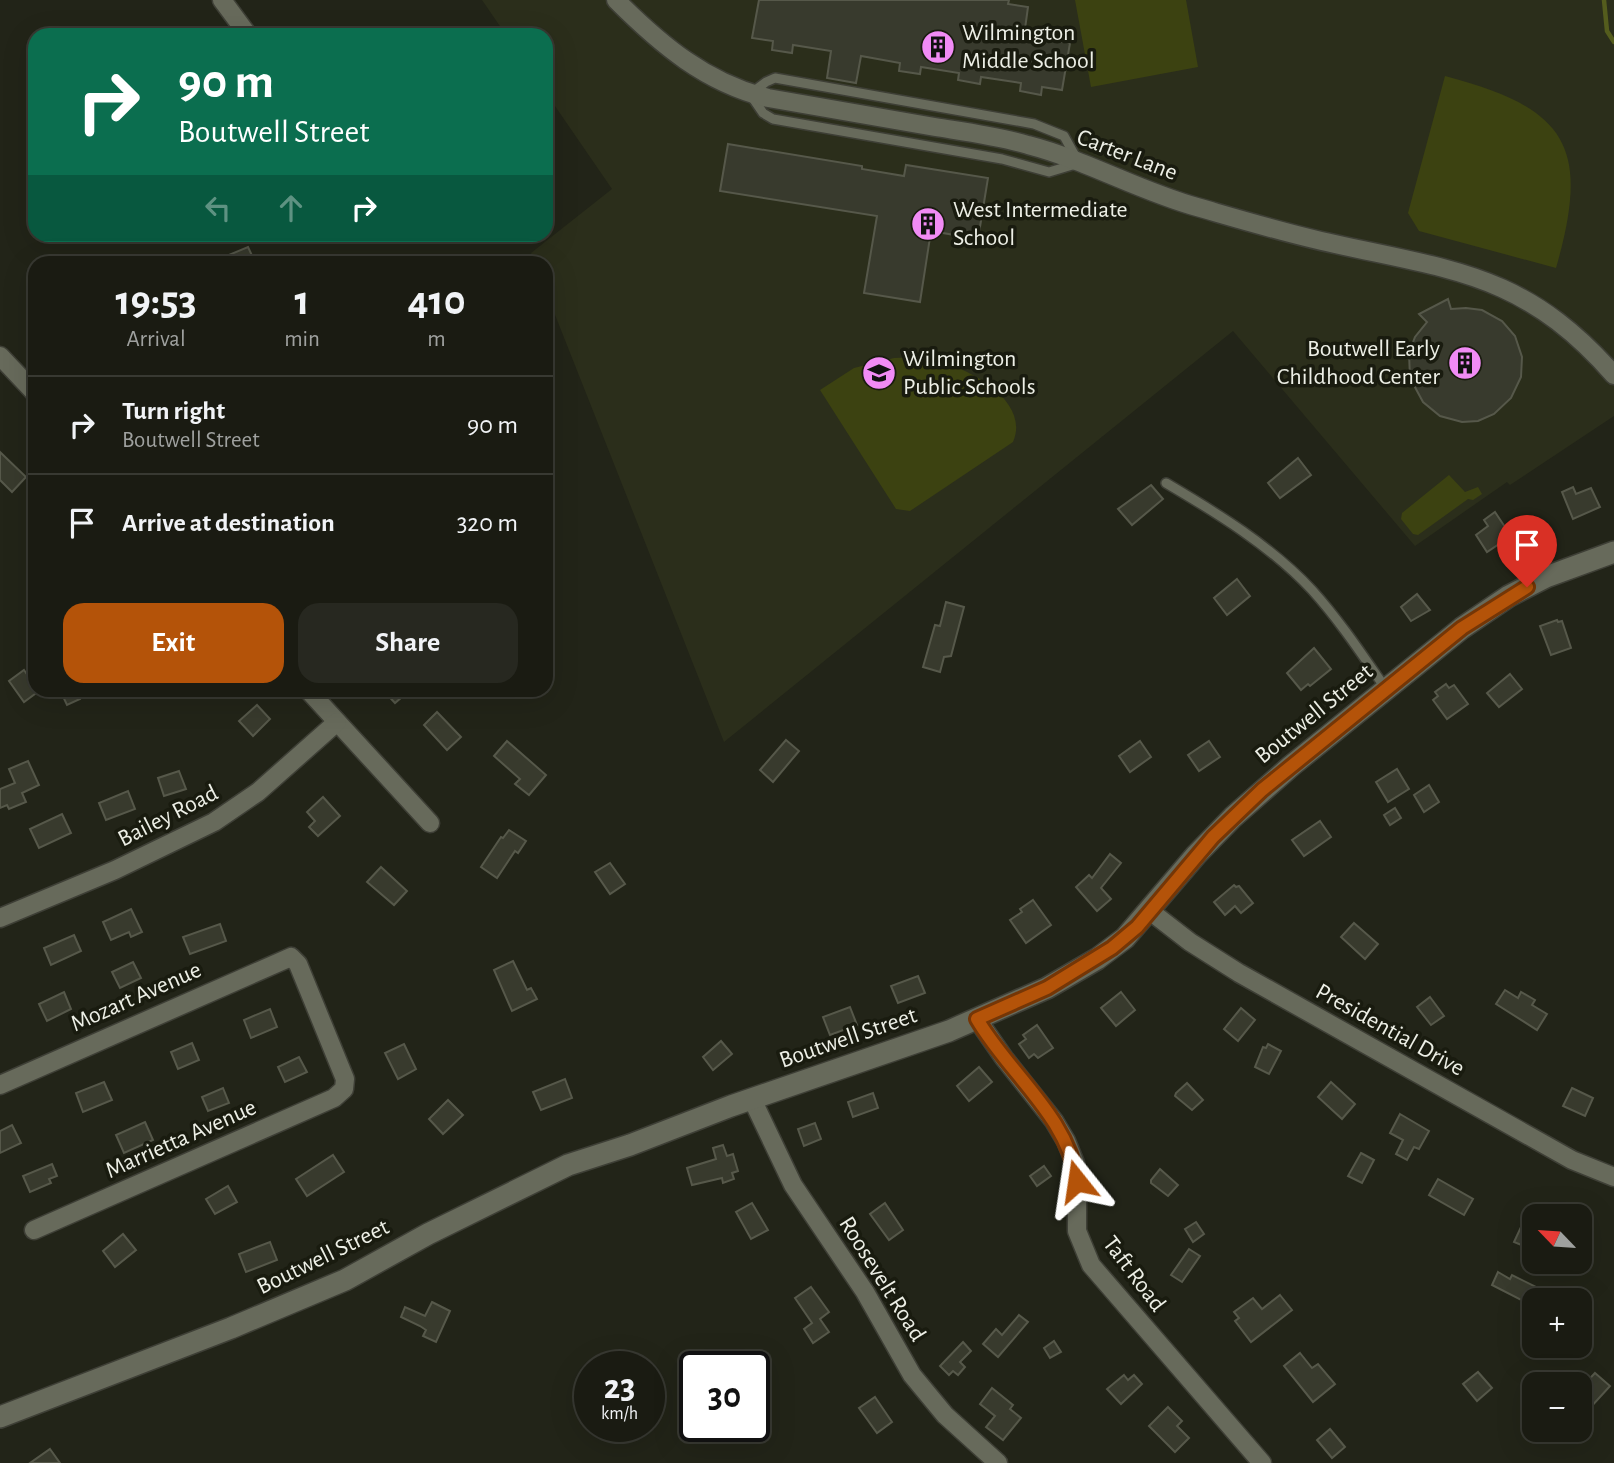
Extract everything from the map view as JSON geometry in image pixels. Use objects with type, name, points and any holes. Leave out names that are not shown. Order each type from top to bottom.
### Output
[{"type":"street","points":[[222,0],[243,28]]},
{"type":"street","name":"Carter Lane","points":[[616,0],[659,41],[694,67],[721,83],[750,94],[1006,139],[1049,151],[1150,192],[1194,206],[1319,240],[1431,264],[1483,279],[1527,299],[1556,318],[1614,375]]},
{"type":"street","points":[[0,356],[28,386]]},
{"type":"street","name":"Boutwell Street","points":[[0,1417],[231,1328],[345,1280],[452,1222],[568,1165],[949,1031],[1047,988],[1097,959],[1125,938],[1233,817],[1462,628],[1509,596],[1546,577],[1614,552]]},
{"type":"street","points":[[314,697],[430,823]]},
{"type":"street","name":"Bailey Road","points":[[0,918],[115,870],[214,822],[258,792],[337,722]]},
{"type":"street","name":"Presidential Drive","points":[[1150,911],[1190,942],[1239,973],[1572,1160],[1614,1177]]},
{"type":"street","name":"Mozart Avenue","points":[[0,1085],[285,958],[293,957],[345,1076],[344,1088]]},
{"type":"street","name":"Taft Road","points":[[977,1019],[1066,1140],[1075,1163],[1077,1231],[1091,1265],[1262,1463]]},
{"type":"street","name":"Marrietta Avenue","points":[[34,1230],[334,1098],[344,1088]]},
{"type":"street","name":"Roosevelt Road","points":[[752,1100],[793,1185],[865,1292],[912,1375],[951,1422],[998,1463]]},
{"type":"lane","points":[[1166,482],[1223,516],[1275,556],[1311,589],[1345,630],[1386,689]]},
{"type":"shaded area","name":"Wilmington Public Schools","points":[[482,0],[1614,0],[1614,416],[1510,485],[1507,482],[1415,546],[1233,331],[724,742],[553,310],[553,256],[532,256],[531,253],[545,242],[553,242],[553,236],[612,189],[553,103],[553,28],[501,28]]},
{"type":"green space","points":[[1075,0],[1186,0],[1198,67],[1091,87]]},
{"type":"green space","points":[[1445,76],[1486,88],[1519,102],[1543,119],[1559,138],[1568,162],[1571,191],[1556,268],[1419,231],[1408,213]]},
{"type":"green space","points":[[894,358],[944,363],[984,382],[1007,402],[1014,414],[1016,428],[1013,442],[910,511],[896,509],[820,390],[854,368]]},
{"type":"green space","points":[[1449,475],[1465,492],[1478,487],[1482,494],[1473,500],[1468,499],[1418,535],[1413,534],[1401,519],[1402,513]]},
{"type":"building","name":"Wilmington Middle School","points":[[759,0],[1009,0],[1008,4],[1028,7],[1024,36],[1070,43],[1062,90],[1042,87],[1041,95],[1020,91],[1021,83],[981,77],[980,84],[958,80],[959,73],[921,67],[920,74],[899,71],[900,63],[861,56],[856,83],[827,78],[831,51],[793,45],[792,53],[772,50],[773,41],[752,38]]},
{"type":"building","name":"West Intermediate School","points":[[728,144],[862,166],[862,169],[904,176],[906,165],[988,178],[978,239],[931,231],[920,302],[864,293],[877,216],[720,191]]},
{"type":"building","points":[[248,247],[252,256],[226,256]]},
{"type":"building","name":"Boutwell Early Childhood Center","points":[[1448,299],[1451,309],[1482,310],[1502,321],[1515,336],[1522,357],[1521,377],[1511,398],[1494,414],[1478,421],[1462,422],[1440,416],[1423,402],[1410,378],[1409,353],[1415,337],[1427,322],[1419,314]]},
{"type":"building","points":[[0,452],[26,477],[12,492],[0,480]]},
{"type":"building","points":[[1298,458],[1311,475],[1280,498],[1268,483]]},
{"type":"building","points":[[1151,485],[1163,499],[1132,525],[1118,509]]},
{"type":"building","points":[[1573,487],[1576,494],[1591,488],[1600,507],[1573,519],[1562,492]]},
{"type":"building","points":[[1495,512],[1511,536],[1487,552],[1476,535],[1488,526],[1484,520]]},
{"type":"building","points":[[1237,579],[1250,596],[1227,615],[1214,598]]},
{"type":"building","points":[[1417,594],[1430,610],[1411,621],[1401,607]]},
{"type":"building","points":[[946,602],[964,607],[951,656],[944,657],[940,672],[923,667],[935,625],[940,626]]},
{"type":"building","points":[[1562,621],[1571,648],[1551,655],[1540,626]]},
{"type":"building","points":[[1314,648],[1331,669],[1301,690],[1287,673]]},
{"type":"building","points":[[24,670],[28,676],[28,697],[31,697],[24,702],[9,681]]},
{"type":"building","points":[[1510,674],[1522,689],[1499,707],[1487,693]]},
{"type":"building","points":[[1446,684],[1449,688],[1454,685],[1468,704],[1447,719],[1433,700],[1438,696],[1435,692]]},
{"type":"building","points":[[63,697],[79,697],[80,699],[67,705]]},
{"type":"building","points":[[389,697],[402,697],[395,703]]},
{"type":"building","points":[[257,705],[270,719],[253,736],[239,721]]},
{"type":"building","points":[[437,712],[461,737],[447,750],[424,725]]},
{"type":"building","points":[[786,740],[799,751],[773,782],[760,770]]},
{"type":"building","points":[[507,741],[546,775],[529,795],[515,784],[520,779],[494,756]]},
{"type":"building","points":[[1140,741],[1151,757],[1130,772],[1119,756]]},
{"type":"building","points":[[1209,741],[1220,757],[1199,771],[1188,755]]},
{"type":"building","points":[[28,761],[39,785],[22,793],[26,802],[9,809],[7,805],[0,808],[0,789],[15,783],[9,769]]},
{"type":"building","points":[[1397,769],[1409,789],[1388,802],[1376,782]]},
{"type":"building","points":[[179,771],[186,789],[164,796],[158,778]]},
{"type":"building","points":[[1429,785],[1439,802],[1424,812],[1414,795]]},
{"type":"building","points":[[128,791],[135,809],[106,820],[99,803]]},
{"type":"building","points":[[323,797],[340,816],[318,836],[309,827],[315,821],[307,812]]},
{"type":"building","points":[[1395,808],[1401,818],[1390,825],[1384,815]]},
{"type":"building","points":[[62,814],[71,833],[39,848],[30,829]]},
{"type":"building","points":[[1320,821],[1331,837],[1304,856],[1292,840]]},
{"type":"building","points":[[509,830],[526,841],[518,853],[515,851],[497,878],[481,867],[501,837]]},
{"type":"building","points":[[1110,854],[1121,863],[1101,888],[1111,899],[1097,911],[1076,887],[1089,875],[1092,878]]},
{"type":"building","points":[[610,863],[625,884],[610,894],[595,872]]},
{"type":"building","points":[[381,867],[407,891],[394,905],[367,882]]},
{"type":"building","points":[[1234,885],[1239,886],[1253,903],[1241,913],[1235,906],[1225,915],[1214,902]]},
{"type":"building","points":[[1033,900],[1051,925],[1026,943],[1010,920]]},
{"type":"building","points":[[131,909],[142,932],[131,937],[129,932],[111,940],[103,922]]},
{"type":"building","points":[[1354,923],[1378,944],[1365,959],[1341,937]]},
{"type":"building","points":[[220,924],[226,941],[190,954],[183,937]]},
{"type":"building","points":[[74,935],[81,951],[51,965],[44,948]]},
{"type":"building","points":[[513,961],[527,990],[531,988],[537,999],[512,1011],[494,970]]},
{"type":"building","points":[[133,962],[141,978],[120,988],[112,972]]},
{"type":"building","points":[[918,976],[925,993],[898,1003],[891,986]]},
{"type":"building","points":[[1505,990],[1518,998],[1521,992],[1535,1000],[1532,1005],[1547,1014],[1537,1030],[1496,1004]]},
{"type":"building","points":[[64,992],[71,1009],[47,1021],[39,1004]]},
{"type":"building","points":[[1121,992],[1135,1010],[1116,1026],[1101,1008]]},
{"type":"building","points":[[1430,997],[1444,1016],[1431,1025],[1417,1007]]},
{"type":"building","points":[[850,1007],[857,1025],[830,1035],[823,1017]]},
{"type":"building","points":[[1241,1008],[1255,1020],[1238,1041],[1224,1029]]},
{"type":"building","points":[[270,1009],[277,1027],[251,1038],[244,1020]]},
{"type":"building","points":[[1037,1025],[1053,1048],[1038,1058],[1034,1054],[1029,1058],[1019,1044],[1026,1039],[1023,1035]]},
{"type":"building","points":[[721,1041],[732,1054],[713,1070],[703,1057]]},
{"type":"building","points":[[192,1043],[199,1060],[178,1069],[171,1052]]},
{"type":"building","points":[[404,1044],[416,1069],[398,1079],[385,1053]]},
{"type":"building","points":[[1268,1044],[1281,1051],[1269,1074],[1255,1067],[1263,1047],[1266,1048]]},
{"type":"building","points":[[299,1057],[307,1072],[285,1082],[278,1067]]},
{"type":"building","points":[[979,1067],[992,1082],[969,1101],[957,1086]]},
{"type":"building","points":[[565,1079],[572,1098],[541,1110],[533,1092]]},
{"type":"building","points":[[104,1082],[112,1100],[83,1112],[76,1093]]},
{"type":"building","points":[[1331,1082],[1355,1104],[1342,1119],[1318,1097]]},
{"type":"building","points":[[1187,1083],[1203,1100],[1192,1110],[1175,1096]]},
{"type":"building","points":[[223,1088],[229,1103],[208,1111],[202,1097]]},
{"type":"building","points":[[1572,1088],[1593,1098],[1585,1116],[1563,1106]]},
{"type":"building","points":[[873,1093],[878,1108],[853,1117],[848,1102]]},
{"type":"building","points":[[448,1100],[463,1115],[443,1134],[429,1119]]},
{"type":"building","points":[[1400,1114],[1429,1131],[1419,1149],[1414,1147],[1407,1160],[1396,1154],[1403,1140],[1390,1133]]},
{"type":"building","points":[[145,1122],[153,1140],[124,1153],[116,1135]]},
{"type":"building","points":[[815,1123],[821,1139],[804,1146],[798,1129]]},
{"type":"building","points":[[12,1125],[21,1143],[0,1153],[0,1131]]},
{"type":"building","points":[[723,1145],[727,1156],[733,1154],[738,1171],[732,1173],[734,1179],[723,1183],[722,1178],[692,1185],[687,1168],[716,1159],[713,1148]]},
{"type":"building","points":[[1361,1153],[1374,1160],[1362,1183],[1348,1176]]},
{"type":"building","points":[[333,1155],[344,1172],[307,1196],[296,1179]]},
{"type":"building","points":[[52,1164],[57,1176],[49,1179],[51,1183],[30,1192],[23,1176]]},
{"type":"building","points":[[1044,1166],[1051,1176],[1037,1186],[1030,1176]]},
{"type":"building","points":[[1160,1169],[1178,1185],[1168,1196],[1151,1183]]},
{"type":"building","points":[[1438,1179],[1473,1199],[1464,1215],[1429,1195]]},
{"type":"building","points":[[228,1186],[237,1202],[215,1214],[206,1199]]},
{"type":"building","points":[[752,1203],[768,1230],[751,1239],[736,1212]]},
{"type":"building","points":[[885,1203],[903,1230],[889,1240],[870,1214]]},
{"type":"building","points":[[1196,1222],[1204,1234],[1193,1242],[1185,1229]]},
{"type":"building","points":[[1521,1227],[1522,1227],[1522,1245],[1514,1242]]},
{"type":"building","points":[[123,1234],[136,1250],[115,1267],[103,1251]]},
{"type":"building","points":[[270,1242],[277,1260],[246,1272],[239,1254]]},
{"type":"building","points":[[1189,1249],[1200,1256],[1182,1282],[1171,1275]]},
{"type":"building","points":[[1498,1272],[1510,1279],[1512,1275],[1538,1288],[1522,1288],[1522,1300],[1492,1285]]},
{"type":"building","points":[[811,1287],[829,1312],[820,1319],[829,1332],[813,1343],[804,1329],[812,1323],[795,1298]]},
{"type":"building","points":[[1280,1295],[1292,1310],[1251,1342],[1235,1321],[1239,1318],[1234,1312],[1253,1298],[1262,1309]]},
{"type":"building","points":[[432,1302],[450,1311],[436,1342],[423,1336],[426,1330],[401,1317],[405,1307],[425,1316]]},
{"type":"building","points":[[1019,1315],[1028,1322],[998,1357],[983,1344],[996,1329],[1002,1335]]},
{"type":"building","points":[[1054,1341],[1061,1352],[1050,1358],[1044,1348]]},
{"type":"building","points":[[963,1342],[971,1351],[960,1362],[965,1367],[958,1375],[953,1371],[949,1375],[940,1366]]},
{"type":"building","points":[[1300,1353],[1312,1368],[1318,1364],[1335,1384],[1313,1402],[1284,1366]]},
{"type":"building","points":[[1478,1372],[1492,1388],[1477,1401],[1463,1384]]},
{"type":"building","points":[[1595,1373],[1610,1386],[1592,1406],[1592,1376]]},
{"type":"building","points":[[1124,1375],[1128,1380],[1134,1375],[1142,1384],[1121,1404],[1107,1389]]},
{"type":"building","points":[[992,1388],[1013,1405],[1010,1409],[1021,1418],[1003,1440],[986,1427],[995,1416],[980,1404]]},
{"type":"building","points":[[875,1397],[892,1422],[877,1433],[859,1408]]},
{"type":"building","points":[[1168,1407],[1182,1421],[1177,1426],[1189,1438],[1175,1452],[1149,1426]]},
{"type":"building","points":[[1330,1429],[1345,1447],[1332,1458],[1317,1440]]},
{"type":"building","points":[[50,1449],[60,1463],[30,1463]]},
{"type":"waterway","points":[[1604,0],[1607,31],[1614,42]]},
{"type":"place","name":"Wilmington Middle School","points":[[938,47]]},
{"type":"place","name":"West Intermediate School","points":[[928,224]]},
{"type":"place","name":"Boutwell Early Childhood Center","points":[[1465,363]]},
{"type":"place","name":"Wilmington Public Schools","points":[[879,373]]},
{"type":"route","points":[[1077,1181],[1075,1163],[1066,1140],[986,1035],[977,1019],[1047,988],[1097,959],[1125,938],[1213,837],[1262,790],[1462,628],[1527,587]]}]
